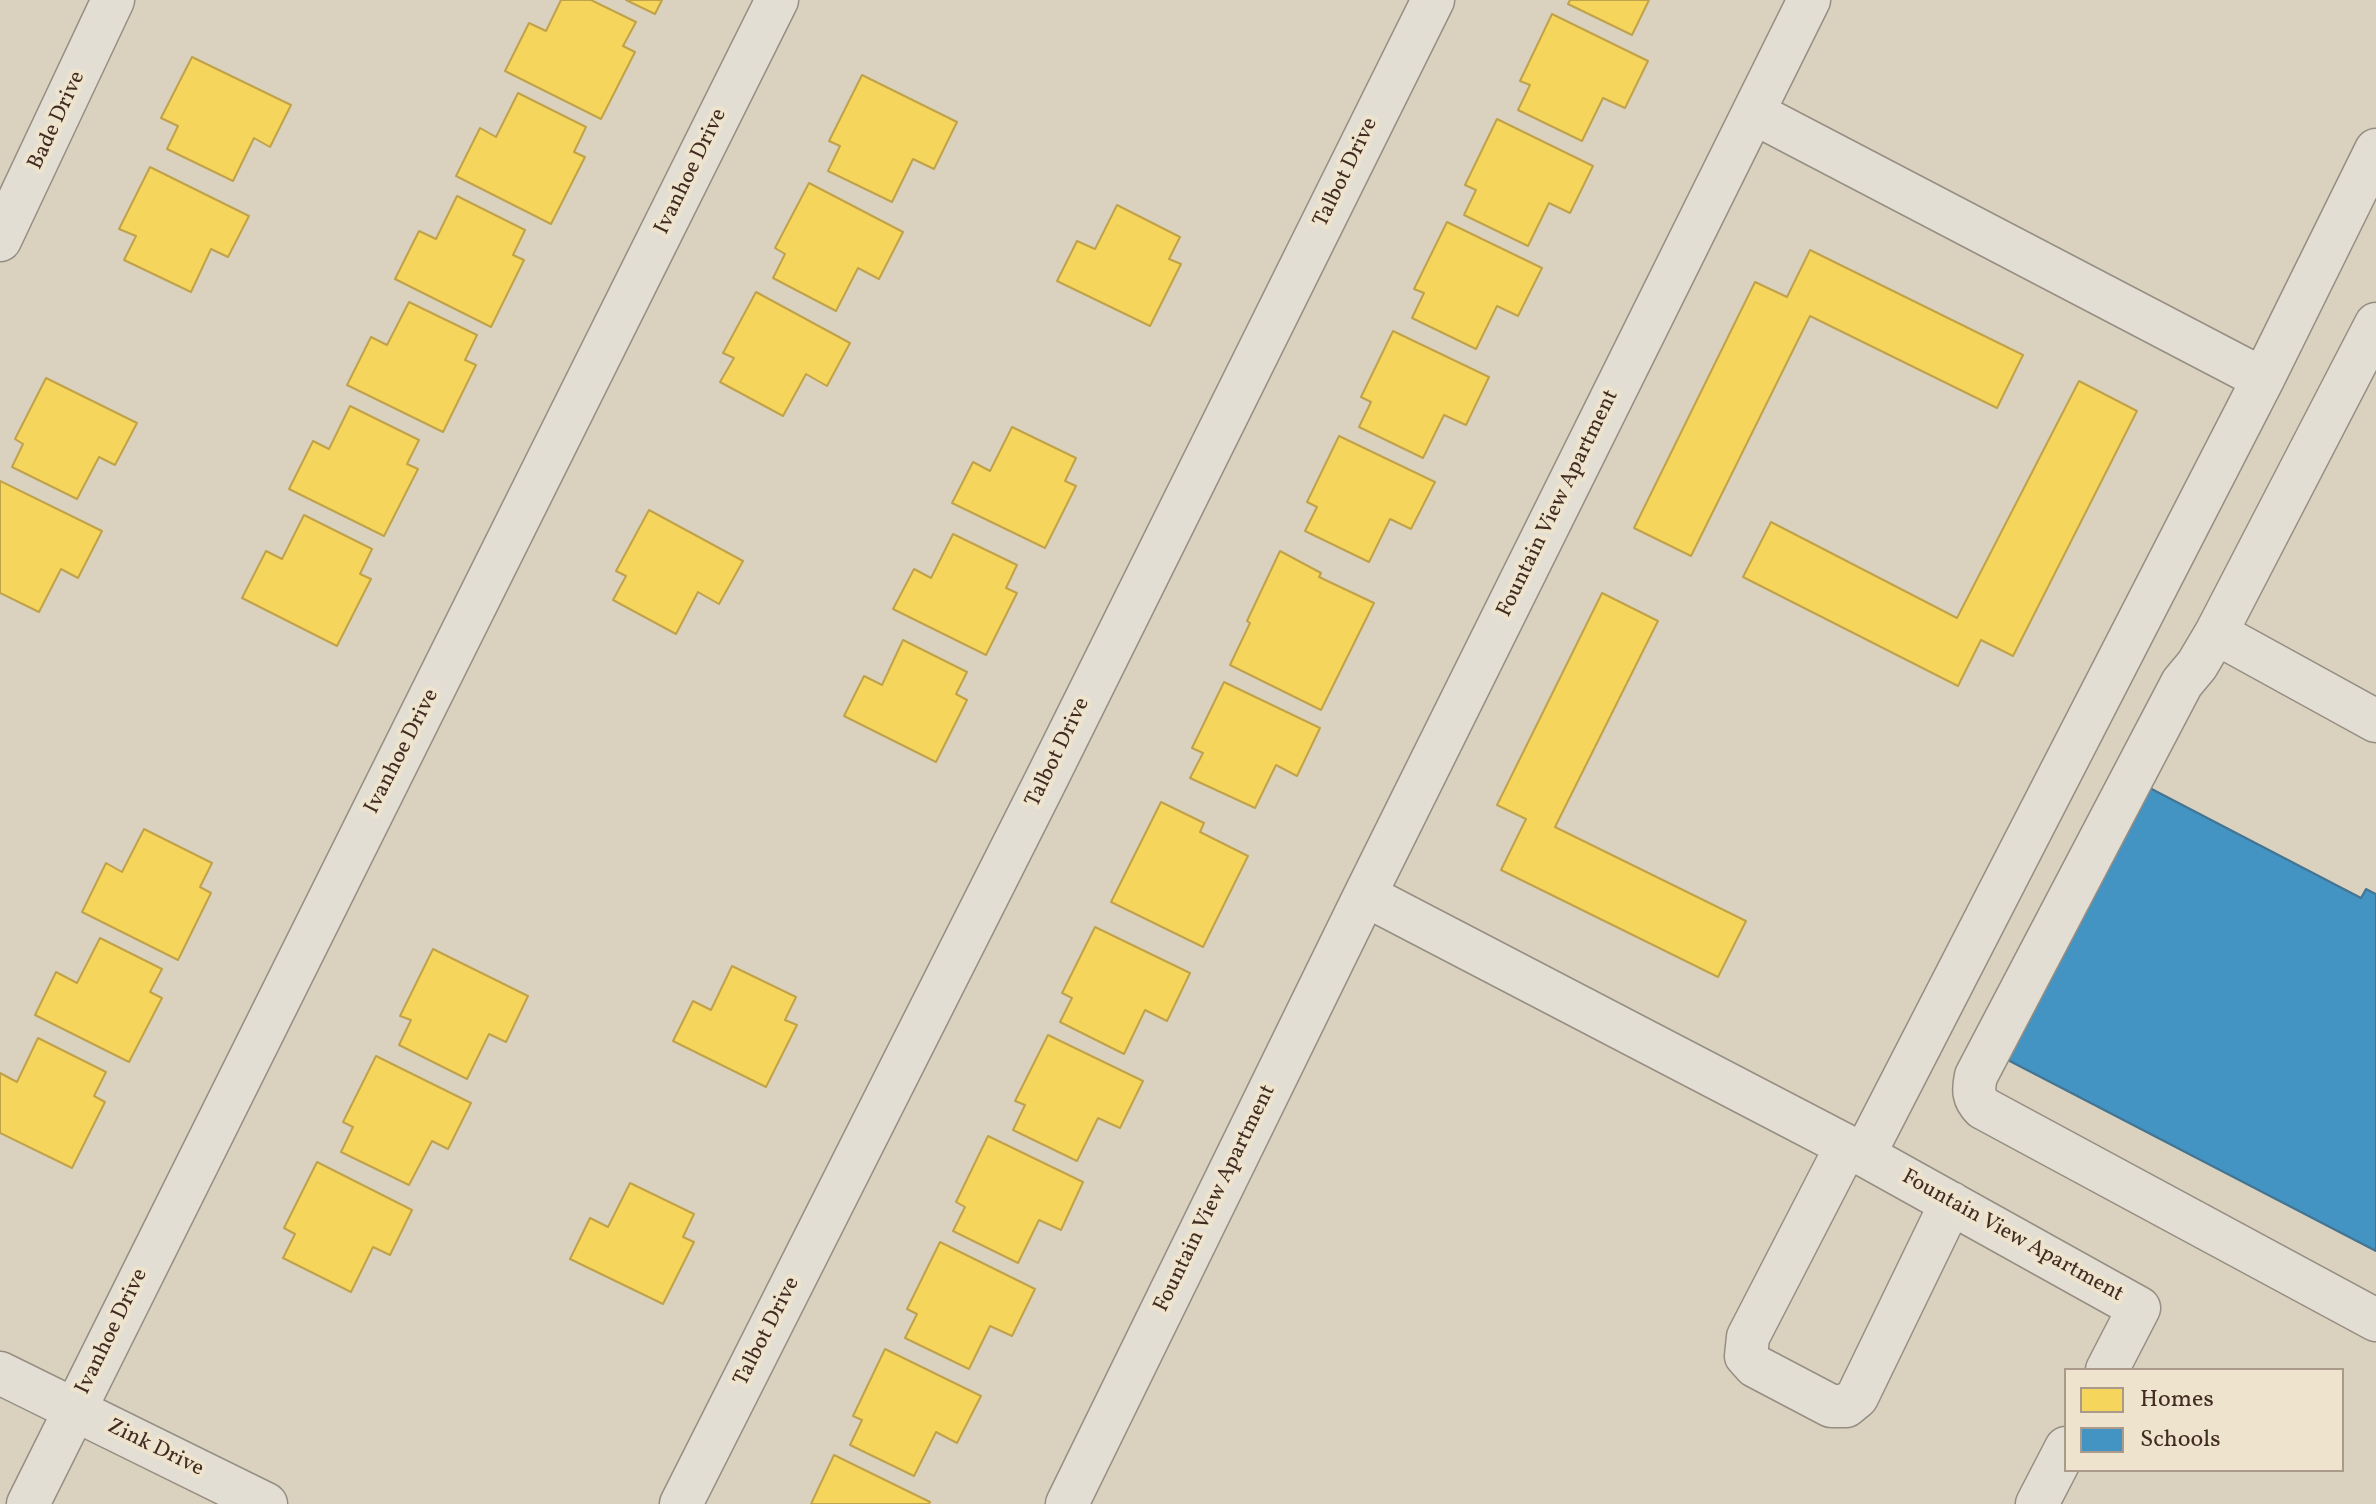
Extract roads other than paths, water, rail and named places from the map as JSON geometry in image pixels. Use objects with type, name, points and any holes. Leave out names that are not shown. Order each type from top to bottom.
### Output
[{"type":"street","name":"Bade Drive","points":[[0,240],[113,0]]},
{"type":"street","name":"Ivanhoe Drive","points":[[28,1504],[777,0]]},
{"type":"street","name":"Talbot Drive","points":[[681,1504],[1045,782],[1433,0]]},
{"type":"street","name":"Fountain View Apartment","points":[[1067,1504],[1809,0]]},
{"type":"street","points":[[1754,113],[2263,379]]},
{"type":"street","points":[[1951,1203],[1857,1397],[1846,1406],[1831,1406],[1755,1366],[1746,1356],[1748,1337],[1855,1151],[2263,379],[2376,150]]},
{"type":"street","points":[[2376,324],[2216,633],[2182,683],[1976,1076],[1973,1088],[1975,1100],[1983,1108],[2376,1320]]},
{"type":"street","points":[[2216,633],[2376,721]]},
{"type":"street","name":"Fountain View Apartment","points":[[1365,895],[1855,1151],[2139,1308],[2108,1368]]},
{"type":"street","name":"Zink Drive","points":[[0,1373],[266,1504]]},
{"type":"street","points":[[2037,1504],[2064,1452]]}]
